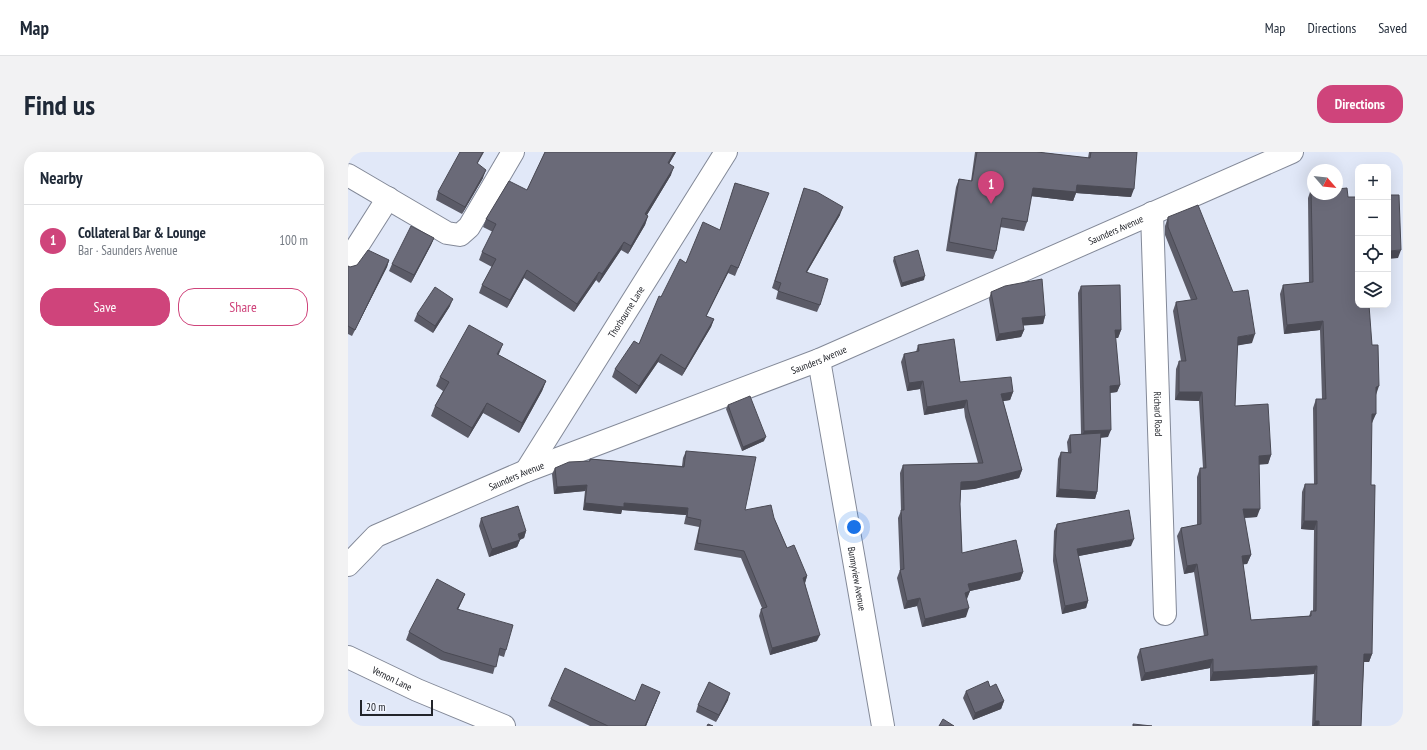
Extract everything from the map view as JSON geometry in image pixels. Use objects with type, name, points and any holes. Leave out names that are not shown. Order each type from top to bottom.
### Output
[{"type":"street","points":[[348,175],[447,233],[460,235],[469,227],[512,152]]},
{"type":"street","name":"Thorbourne Lane","points":[[526,471],[726,152]]},
{"type":"street","name":"Saunders Avenue","points":[[348,565],[376,536],[526,471],[819,360],[1292,152]]},
{"type":"street","points":[[348,261],[388,198]]},
{"type":"street","name":"Richard Road","points":[[1152,213],[1165,614]]},
{"type":"street","name":"Bunnyview Avenue","points":[[819,360],[883,726]]},
{"type":"street","name":"Vernon Lane","points":[[348,657],[417,690],[504,726]]},
{"type":"building","points":[[460,152],[483,152],[477,163],[486,170],[465,207],[438,192]]},
{"type":"building","points":[[545,152],[674,152],[668,163],[674,167],[645,214],[648,216],[631,246],[624,242],[602,274],[599,272],[577,304],[527,270],[510,300],[482,285],[496,259],[482,252],[496,224],[486,219],[509,181],[527,190]]},
{"type":"building","points":[[977,152],[1037,152],[1090,158],[1091,152],[1137,152],[1134,189],[1077,185],[1076,192],[1033,188],[1027,222],[1002,218],[996,251],[949,242],[959,179],[972,181]]},
{"type":"building","points":[[735,183],[769,193],[738,268],[731,265],[706,316],[714,319],[685,369],[661,354],[639,386],[615,369],[634,341],[639,344],[659,296],[661,297],[680,259],[686,263],[703,222],[720,230]]},
{"type":"building","points":[[804,188],[817,192],[843,207],[806,272],[828,279],[820,305],[778,291],[781,283],[775,281]]},
{"type":"building","points":[[1343,188],[1347,188],[1348,197],[1355,197],[1355,308],[1369,308],[1372,345],[1378,345],[1379,386],[1376,387],[1376,414],[1372,414],[1371,485],[1375,485],[1372,654],[1364,654],[1361,726],[1319,726],[1319,721],[1315,721],[1317,666],[1213,672],[1213,659],[1145,673],[1140,649],[1208,635],[1197,564],[1187,566],[1181,528],[1201,524],[1200,468],[1206,468],[1202,392],[1179,392],[1179,361],[1186,361],[1176,302],[1197,299],[1168,227],[1168,217],[1198,205],[1233,292],[1248,290],[1255,334],[1238,337],[1235,406],[1268,404],[1271,455],[1259,456],[1260,509],[1243,509],[1251,555],[1242,556],[1251,620],[1311,616],[1311,611],[1316,611],[1317,521],[1304,521],[1305,484],[1317,484],[1316,399],[1326,399],[1323,321],[1287,325],[1283,285],[1313,282],[1311,200],[1343,200]]},
{"type":"building","points":[[1391,195],[1399,195],[1401,250],[1391,251]]},
{"type":"building","points":[[411,226],[434,238],[414,275],[392,264]]},
{"type":"building","points":[[368,250],[389,260],[355,330],[348,326],[348,266],[350,267],[357,265]]},
{"type":"building","points":[[918,250],[925,276],[902,283],[894,257]]},
{"type":"building","points":[[1042,279],[1045,316],[1022,318],[1024,330],[999,334],[991,292],[1005,286]]},
{"type":"building","points":[[1120,285],[1121,330],[1115,330],[1120,385],[1110,386],[1111,430],[1084,431],[1081,286]]},
{"type":"building","points":[[435,287],[453,299],[435,326],[417,314]]},
{"type":"building","points":[[469,325],[503,344],[497,354],[546,381],[522,423],[487,403],[472,428],[435,406],[449,382],[440,377]]},
{"type":"building","points":[[954,339],[960,382],[1011,377],[1013,392],[1001,394],[1022,470],[977,481],[961,482],[960,504],[962,553],[1016,540],[1023,572],[968,584],[970,591],[965,593],[969,608],[925,619],[920,598],[907,601],[900,570],[904,569],[901,510],[904,510],[903,465],[983,463],[968,409],[967,400],[927,407],[923,381],[909,383],[904,354],[919,351],[918,345]]},
{"type":"building","points":[[750,396],[766,437],[743,447],[728,405]]},
{"type":"building","points":[[1101,433],[1097,492],[1059,489],[1061,452],[1071,453],[1070,435]]},
{"type":"building","points":[[686,451],[756,457],[745,510],[771,505],[774,518],[787,548],[794,545],[807,576],[803,578],[820,635],[772,648],[761,609],[767,607],[744,551],[697,543],[701,520],[687,517],[688,508],[624,503],[624,507],[585,503],[587,485],[557,487],[555,468],[569,462],[590,461],[590,459],[684,467]]},
{"type":"building","points":[[518,506],[526,531],[518,534],[520,540],[492,549],[481,518]]},
{"type":"building","points":[[1129,510],[1134,539],[1077,549],[1088,601],[1065,606],[1055,553],[1057,524]]},
{"type":"building","points":[[437,579],[465,594],[457,609],[513,625],[506,650],[500,648],[496,667],[444,652],[409,632]]},
{"type":"building","points":[[565,668],[635,701],[642,684],[660,692],[645,726],[608,726],[551,699]]},
{"type":"building","points":[[988,681],[990,687],[996,684],[1004,701],[975,713],[966,691]]},
{"type":"building","points":[[709,682],[730,693],[719,715],[698,705]]},
{"type":"building","points":[[943,719],[954,726],[939,726]]},
{"type":"building","points":[[1133,724],[1152,726],[1133,726]]},
{"type":"place","name":"Collateral Bar & Lounge","points":[[991,204]]}]
